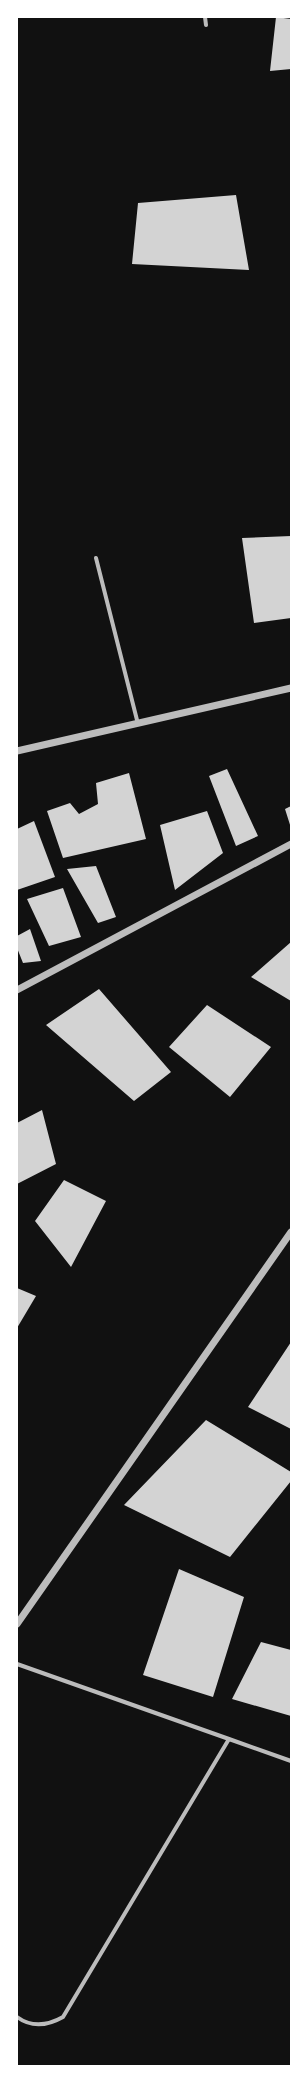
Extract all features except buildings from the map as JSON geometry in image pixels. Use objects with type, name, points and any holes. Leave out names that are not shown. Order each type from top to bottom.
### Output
[{"type":"street","points":[[205,17],[206,25]]},
{"type":"street","points":[[96,558],[138,724]]},
{"type":"street","points":[[17,751],[291,688]]},
{"type":"street","points":[[17,990],[291,844]]},
{"type":"street","points":[[17,1624],[291,1232]]},
{"type":"street","points":[[17,1664],[291,1761]]},
{"type":"street","points":[[17,2017],[37,2025],[51,2024],[63,2017],[229,1739]]}]
